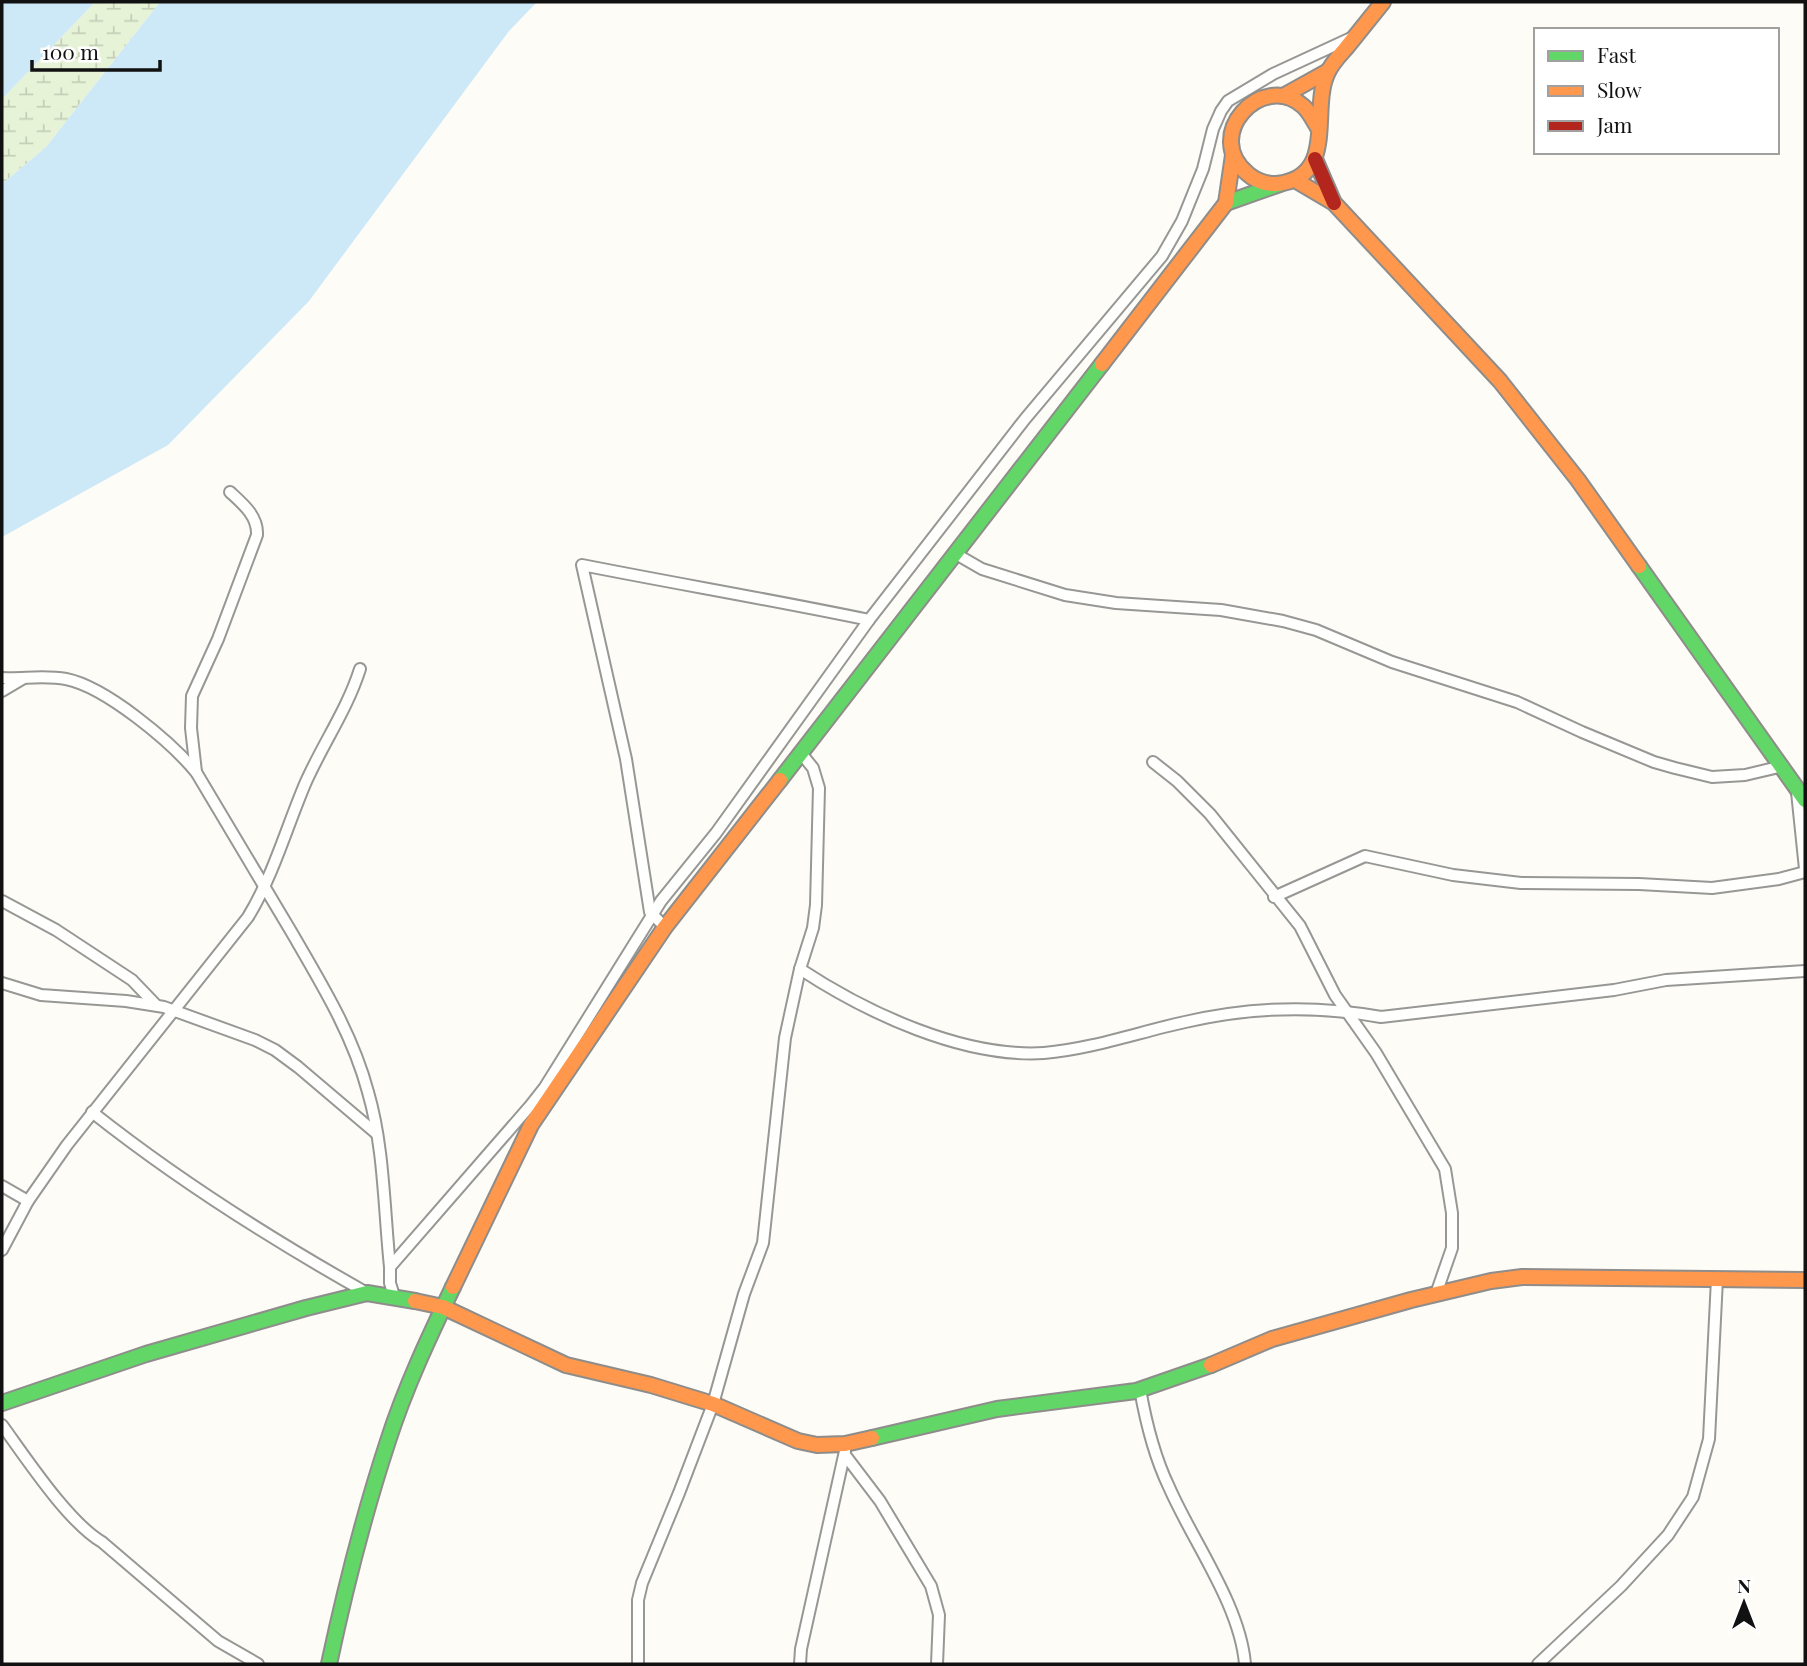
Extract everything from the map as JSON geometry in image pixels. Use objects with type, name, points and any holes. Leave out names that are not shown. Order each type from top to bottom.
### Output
[{"type":"street","points":[[1226,203],[1287,182],[1307,171],[1319,149],[1321,91],[1328,71],[1383,2]]},
{"type":"street","points":[[390,1267],[530,1106],[661,901],[716,833],[869,620],[1025,419],[1163,256],[1182,221],[1203,169],[1213,130],[1228,101],[1273,74],[1356,36]]},
{"type":"street","points":[[1283,96],[1328,71]]},
{"type":"street","points":[[1318,128],[1313,116],[1295,100],[1270,96],[1245,106],[1231,128],[1230,142],[1240,168],[1251,177],[1265,183],[1287,182],[1334,203]]},
{"type":"street","points":[[329,1664],[343,1598],[388,1439],[443,1307],[531,1125],[665,927],[1226,203],[1233,155]]},
{"type":"street","points":[[1315,159],[1334,203],[1515,399],[1578,480],[1805,800]]},
{"type":"street","points":[[196,772],[190,711],[192,696],[218,639],[257,535],[255,521],[249,509],[230,492]]},
{"type":"street","points":[[956,554],[982,569],[1065,595],[1116,603],[1221,610],[1316,630],[1392,662],[1517,702],[1642,757],[1675,768],[1712,777],[1745,775],[1783,766]]},
{"type":"street","points":[[665,927],[651,916],[626,759],[582,565],[869,620]]},
{"type":"street","points":[[2,1250],[28,1201],[92,1112],[247,917],[264,886],[306,782],[360,669]]},
{"type":"street","points":[[2,691],[25,677]]},
{"type":"street","points":[[2,678],[71,680],[94,691],[144,722],[179,751],[196,772],[310,964],[353,1046],[369,1094],[377,1134],[390,1283],[394,1296]]},
{"type":"street","points":[[638,1664],[638,1600],[642,1583],[713,1404],[744,1294],[763,1243],[785,1038],[800,970],[813,929],[819,840],[819,788],[813,768],[800,752]]},
{"type":"street","points":[[1153,762],[1177,780],[1210,814],[1250,861],[1274,897],[1300,926],[1344,1010],[1376,1053],[1445,1169],[1452,1213],[1452,1248],[1436,1294]]},
{"type":"street","points":[[1274,897],[1365,856],[1453,875],[1521,883],[1712,888],[1779,879],[1805,870],[1796,786]]},
{"type":"street","points":[[2,901],[56,930],[132,980],[156,1005]]},
{"type":"street","points":[[800,970],[835,993],[924,1032],[975,1046],[1023,1053],[1079,1048],[1214,1016],[1286,1008],[1344,1010],[1381,1017],[1414,1015],[1549,996],[1614,990],[1665,980],[1805,971]]},
{"type":"street","points":[[2,983],[41,996],[107,999],[173,1009],[275,1050],[377,1134]]},
{"type":"street","points":[[92,1112],[164,1167],[256,1230],[367,1293]]},
{"type":"street","points":[[2,1186],[28,1201]]},
{"type":"street","points":[[2,1403],[146,1354],[367,1293],[443,1307],[566,1365],[651,1385],[713,1404],[798,1441],[845,1449],[997,1409],[1140,1389],[1218,1362],[1272,1339],[1491,1281],[1522,1278],[1805,1280]]},
{"type":"street","points":[[1538,1664],[1630,1576],[1668,1535],[1693,1497],[1709,1439],[1717,1279]]},
{"type":"street","points":[[1140,1389],[1156,1457],[1241,1634],[1245,1664]]},
{"type":"street","points":[[2,1424],[47,1485],[92,1536],[218,1641],[258,1664]]},
{"type":"street","points":[[800,1664],[845,1449]]},
{"type":"street","points":[[845,1449],[931,1586],[939,1615],[937,1664]]},
{"type":"green space","points":[[95,2],[160,2],[46,147],[2,184],[2,99]]},
{"type":"water","points":[[2,2],[95,2],[2,99]]},
{"type":"water","points":[[160,2],[537,2],[509,31],[309,301],[168,445],[2,537],[2,184],[46,147]]},
{"type":"traffic: fast","points":[[1226,203],[1280,184]]},
{"type":"traffic: fast","points":[[780,780],[1102,364]]},
{"type":"traffic: fast","points":[[1639,566],[1805,800]]},
{"type":"traffic: fast","points":[[329,1664],[356,1552],[388,1441],[426,1344],[453,1287]]},
{"type":"traffic: fast","points":[[2,1403],[146,1354],[306,1308],[367,1293],[415,1301]]},
{"type":"traffic: fast","points":[[872,1438],[997,1409],[1136,1391],[1211,1365]]},
{"type":"traffic: slow","points":[[1318,128],[1303,106],[1287,97],[1270,96],[1255,102],[1242,112],[1234,126],[1231,142],[1235,159],[1252,177],[1269,184],[1283,183],[1299,177],[1310,167],[1319,138],[1321,104],[1327,74],[1335,60],[1383,2]]},
{"type":"traffic: slow","points":[[1283,96],[1328,71]]},
{"type":"traffic: slow","points":[[1102,364],[1226,203],[1233,155]]},
{"type":"traffic: slow","points":[[1295,180],[1334,203],[1500,381],[1578,480],[1639,566]]},
{"type":"traffic: slow","points":[[453,1287],[531,1125],[665,927],[780,780]]},
{"type":"traffic: slow","points":[[1211,1365],[1272,1339],[1411,1300],[1491,1281],[1522,1277],[1805,1280]]},
{"type":"traffic: slow","points":[[415,1301],[443,1307],[566,1365],[651,1385],[713,1404],[798,1441],[817,1445],[845,1444],[872,1438]]},
{"type":"traffic: jam","points":[[1315,159],[1334,203]]}]
